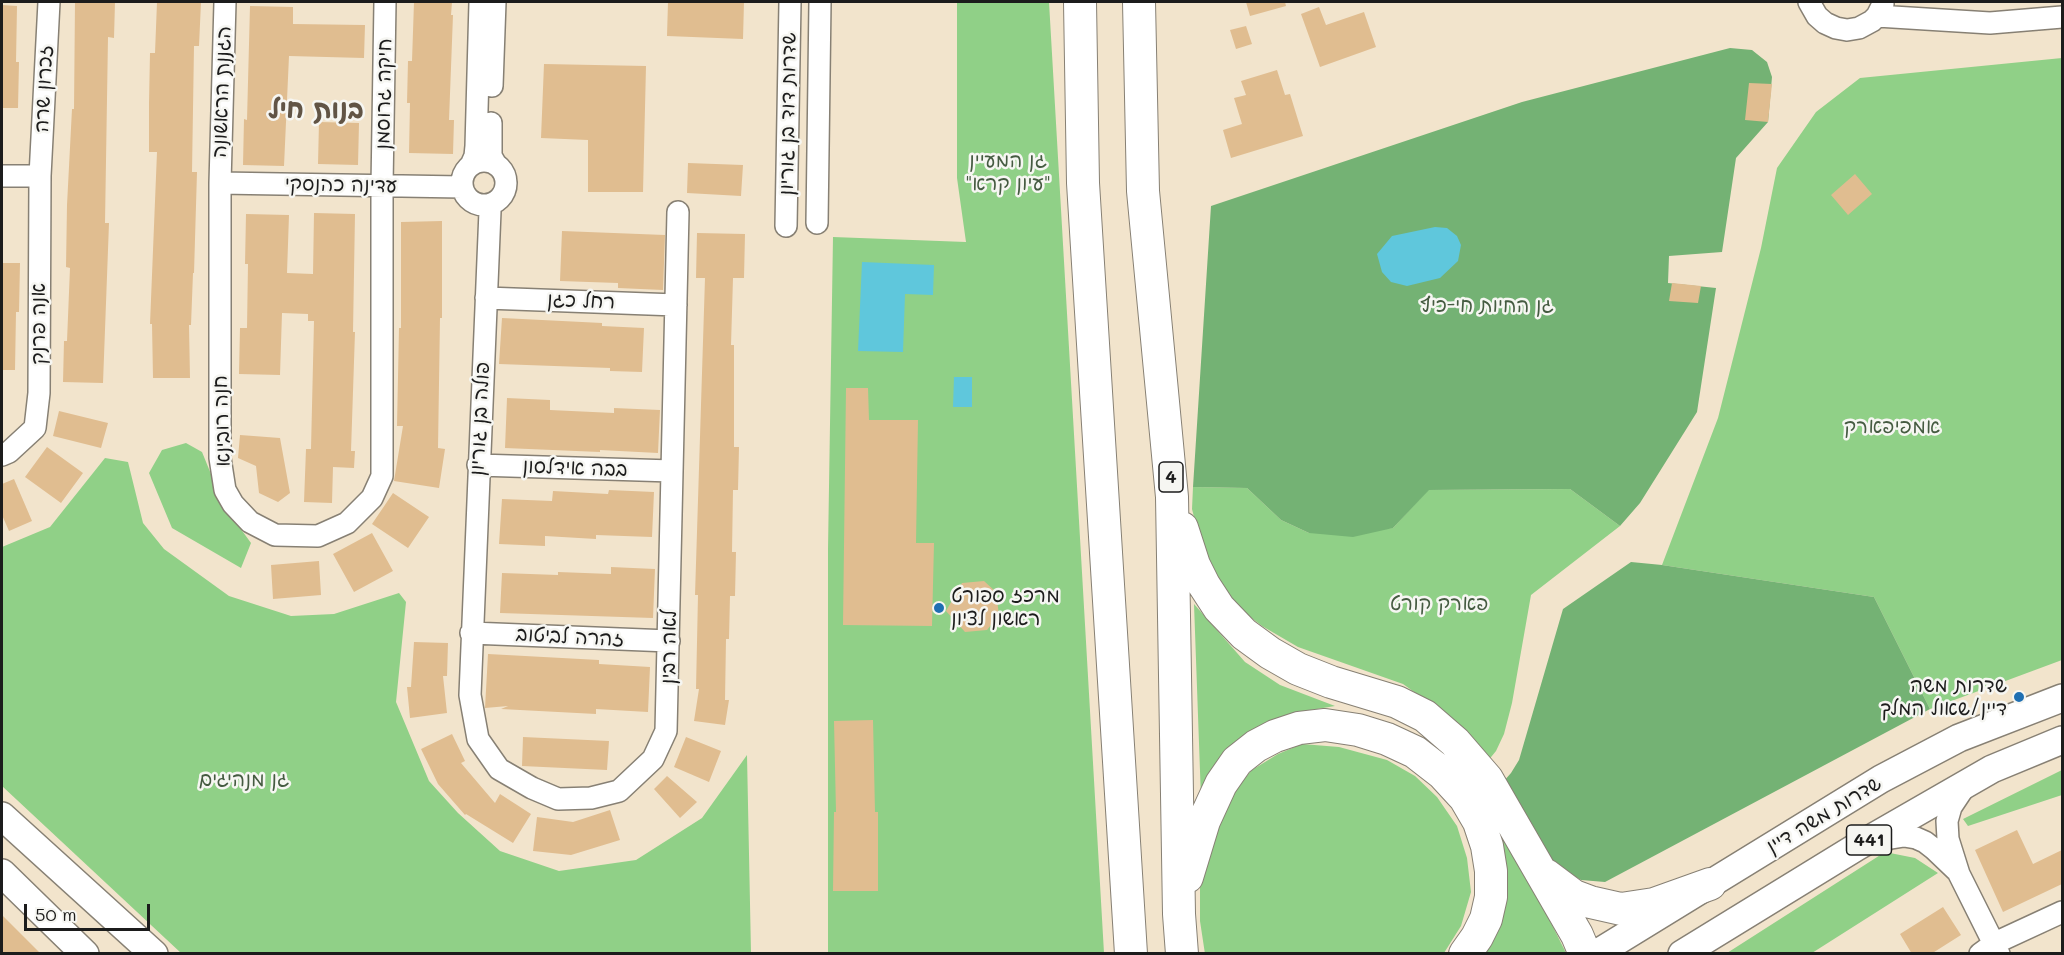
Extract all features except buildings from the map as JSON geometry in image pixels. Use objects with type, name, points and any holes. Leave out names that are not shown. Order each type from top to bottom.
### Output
[{"type":"highway","points":[[1080,2],[1083,183],[1131,954]]},
{"type":"highway","name":"4","points":[[1139,2],[1143,191],[1173,497],[1179,914],[1182,954]]},
{"type":"highway","points":[[1173,497],[1188,549],[1204,585],[1218,608],[1244,634],[1270,653],[1299,669],[1331,682],[1397,702],[1425,716],[1455,742],[1487,779],[1577,935],[1585,954]]},
{"type":"highway","points":[[1179,914],[1188,873],[1204,821],[1221,784],[1237,761],[1256,746],[1275,736],[1299,728],[1325,725],[1358,730],[1387,739],[1415,752],[1443,773],[1465,798],[1479,822],[1488,846],[1491,872],[1491,897],[1486,919],[1466,954]]},
{"type":"highway","points":[[1532,859],[1549,878],[1574,896],[1614,908],[1636,908],[1654,904],[1710,884]]},
{"type":"main road","name":"שדרות משה דיין","points":[[1596,954],[1924,756],[1991,724],[2062,698]]},
{"type":"main road","name":"441","points":[[1682,954],[1858,846],[1967,783],[2002,764],[2062,740]]},
{"type":"main road","points":[[2,816],[154,954]]},
{"type":"main road","points":[[2,873],[85,954]]},
{"type":"street","name":"זכרון שרה","points":[[40,176],[49,2]]},
{"type":"street","name":"הגננת הראשונה","points":[[220,183],[225,2]]},
{"type":"street","name":"חיקה גרוסמן","points":[[382,186],[385,2]]},
{"type":"street","points":[[480,2],[476,146],[471,165],[463,175],[462,187],[468,199],[481,205],[495,202],[505,190],[505,175],[495,164],[490,146],[495,2]]},
{"type":"street","name":"שדרות דוד בן גוריון","points":[[786,226],[790,2]]},
{"type":"street","name":"שדרות דוד בן גוריון","points":[[817,223],[820,2]]},
{"type":"street","points":[[1809,2],[1825,24],[1847,30],[1859,28],[1881,9],[1990,23],[2062,18]]},
{"type":"street","points":[[471,165],[482,161],[495,164]]},
{"type":"street","points":[[2,176],[40,176]]},
{"type":"street","name":"אנה פרנק","points":[[2,455],[9,452],[35,428],[39,393],[40,176]]},
{"type":"street","name":"עדינה כהנסקי","points":[[220,183],[462,187]]},
{"type":"street","name":"חנה רובינא","points":[[220,183],[220,458],[225,490],[233,504],[250,522],[275,535],[318,536],[347,523],[372,498],[382,476],[382,186]]},
{"type":"street","name":"פולה בן גוריון","points":[[471,633],[490,211],[488,205]]},
{"type":"street","name":"לאה רבין","points":[[471,633],[470,695],[478,739],[499,769],[532,788],[558,799],[591,798],[619,791],[653,759],[666,731],[678,212]]},
{"type":"street","name":"רחל כגן","points":[[486,298],[676,305]]},
{"type":"street","name":"בבה אידלסון","points":[[478,465],[672,471]]},
{"type":"street","name":"זהרה לביטוב","points":[[471,633],[669,642]]},
{"type":"street","points":[[1967,783],[1957,796],[1947,821],[1948,839],[1959,874],[1991,950],[2062,912]]},
{"type":"street","points":[[1858,846],[1904,836],[1916,838],[1934,849],[1959,874]]},
{"type":"green space","name":"מרכז ספורט ראשון לציון","points":[[957,2],[1049,2],[1104,953],[828,954],[828,549],[833,237],[966,242],[957,178]]},
{"type":"green space","name":"גן החיות חי-כיף","points":[[1730,48],[1752,50],[1767,62],[1772,77],[1768,122],[1736,158],[1722,252],[1669,256],[1668,283],[1716,288],[1697,412],[1640,503],[1620,526],[1570,489],[1429,490],[1393,528],[1353,537],[1309,533],[1281,520],[1247,488],[1193,487],[1211,206],[1522,102]]},
{"type":"green space","name":"אמפיפארק","points":[[2062,58],[2062,660],[1930,709],[1874,597],[1662,565],[1718,418],[1761,248],[1777,168],[1816,112],[1860,78]]},
{"type":"green space","points":[[186,443],[202,452],[224,506],[251,543],[241,568],[172,528],[149,473],[162,450]]},
{"type":"green space","name":"גן מנהיגים","points":[[105,458],[128,462],[143,523],[164,549],[229,596],[291,616],[334,614],[399,593],[406,602],[396,702],[429,781],[458,813],[500,851],[559,871],[636,860],[702,818],[747,755],[751,953],[181,953],[2,786],[2,547],[50,527]]},
{"type":"green space","name":"פארק קורט","points":[[1193,487],[1247,488],[1281,520],[1309,533],[1393,528],[1428,490],[1570,489],[1620,526],[1531,595],[1512,703],[1504,734],[1496,751],[1487,762],[1435,707],[1403,684],[1298,647],[1262,626],[1232,603],[1202,549],[1192,509]]},
{"type":"green space","points":[[1631,562],[1874,597],[1930,709],[1605,882],[1581,880],[1560,868],[1542,850],[1503,782],[1519,760],[1563,609]]},
{"type":"green space","points":[[1194,604],[1245,662],[1280,685],[1335,706],[1311,710],[1258,727],[1226,757],[1201,799]]},
{"type":"green space","points":[[1302,744],[1339,747],[1387,760],[1415,776],[1437,797],[1457,826],[1467,858],[1471,892],[1461,926],[1444,953],[1205,954],[1200,921],[1200,880],[1209,843],[1234,790],[1252,770],[1278,754]]},
{"type":"green space","points":[[2062,770],[2062,795],[1968,826],[1963,819]]},
{"type":"green space","points":[[1502,824],[1566,953],[1479,954],[1495,840]]},
{"type":"green space","points":[[1885,852],[1915,858],[1938,873],[1812,953],[1727,953]]},
{"type":"water","points":[[1435,227],[1447,228],[1457,236],[1461,245],[1458,261],[1440,278],[1407,286],[1391,282],[1382,272],[1377,254],[1392,236]]},
{"type":"water","points":[[862,262],[934,265],[933,295],[905,294],[903,352],[858,351]]},
{"type":"water","points":[[954,377],[972,377],[972,407],[953,407]]},
{"type":"place","name":"מרכז ספורט ראשון לציון","points":[[939,608]]},
{"type":"place","name":"שדרות משה דיין/שאול המלך","points":[[2019,697]]},
{"type":"district","name":"בנות חיל","points":[[316,110]]},
{"type":"park label","name":"גן המעיין \"עיון קרא\"","points":[[1008,172]]}]
